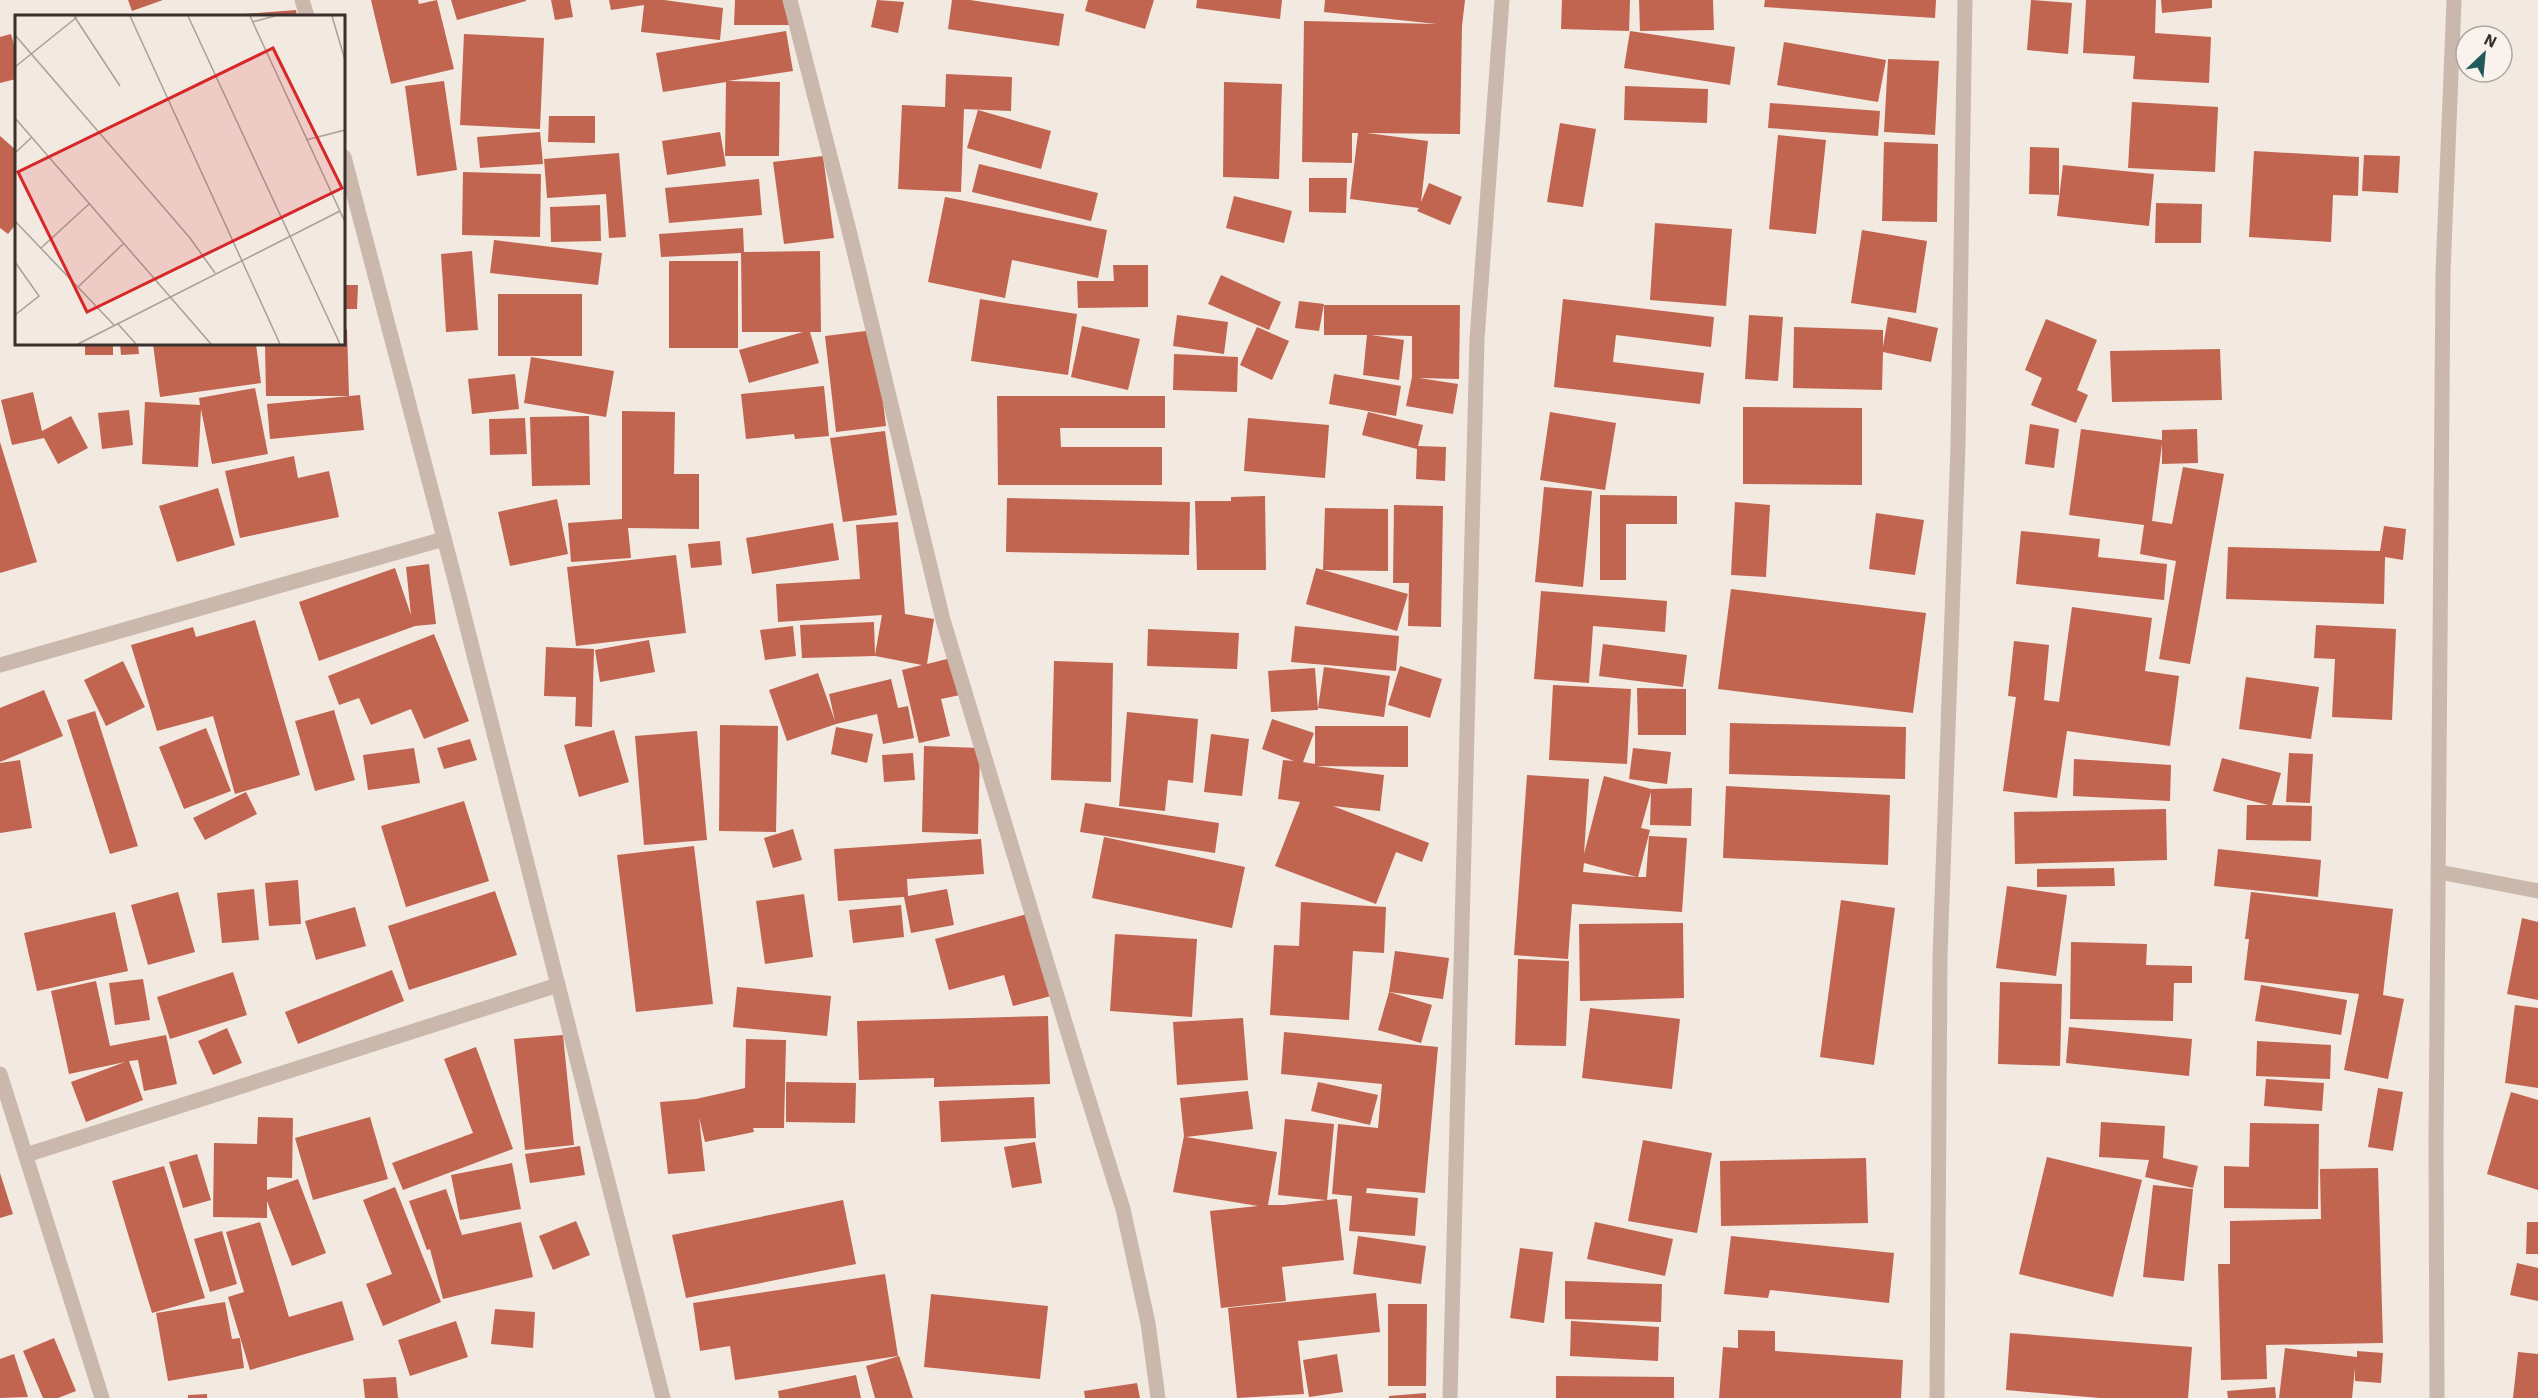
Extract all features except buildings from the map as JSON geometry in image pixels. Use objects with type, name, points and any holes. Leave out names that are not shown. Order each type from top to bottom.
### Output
[{"type":"street","points":[[302,0],[306,15]]},
{"type":"street","points":[[790,0],[848,226],[943,620],[1123,1209],[1148,1323],[1158,1398]]},
{"type":"street","points":[[1450,1398],[1477,339],[1502,0]]},
{"type":"street","points":[[1937,1398],[1940,956],[1958,457],[1965,0]]},
{"type":"street","points":[[2437,1398],[2443,273],[2454,0]]},
{"type":"street","points":[[345,161],[663,1398]]},
{"type":"street","points":[[0,665],[444,539]]},
{"type":"street","points":[[2439,872],[2538,891]]},
{"type":"street","points":[[27,1155],[558,985]]},
{"type":"street","points":[[0,1074],[102,1398]]}]
